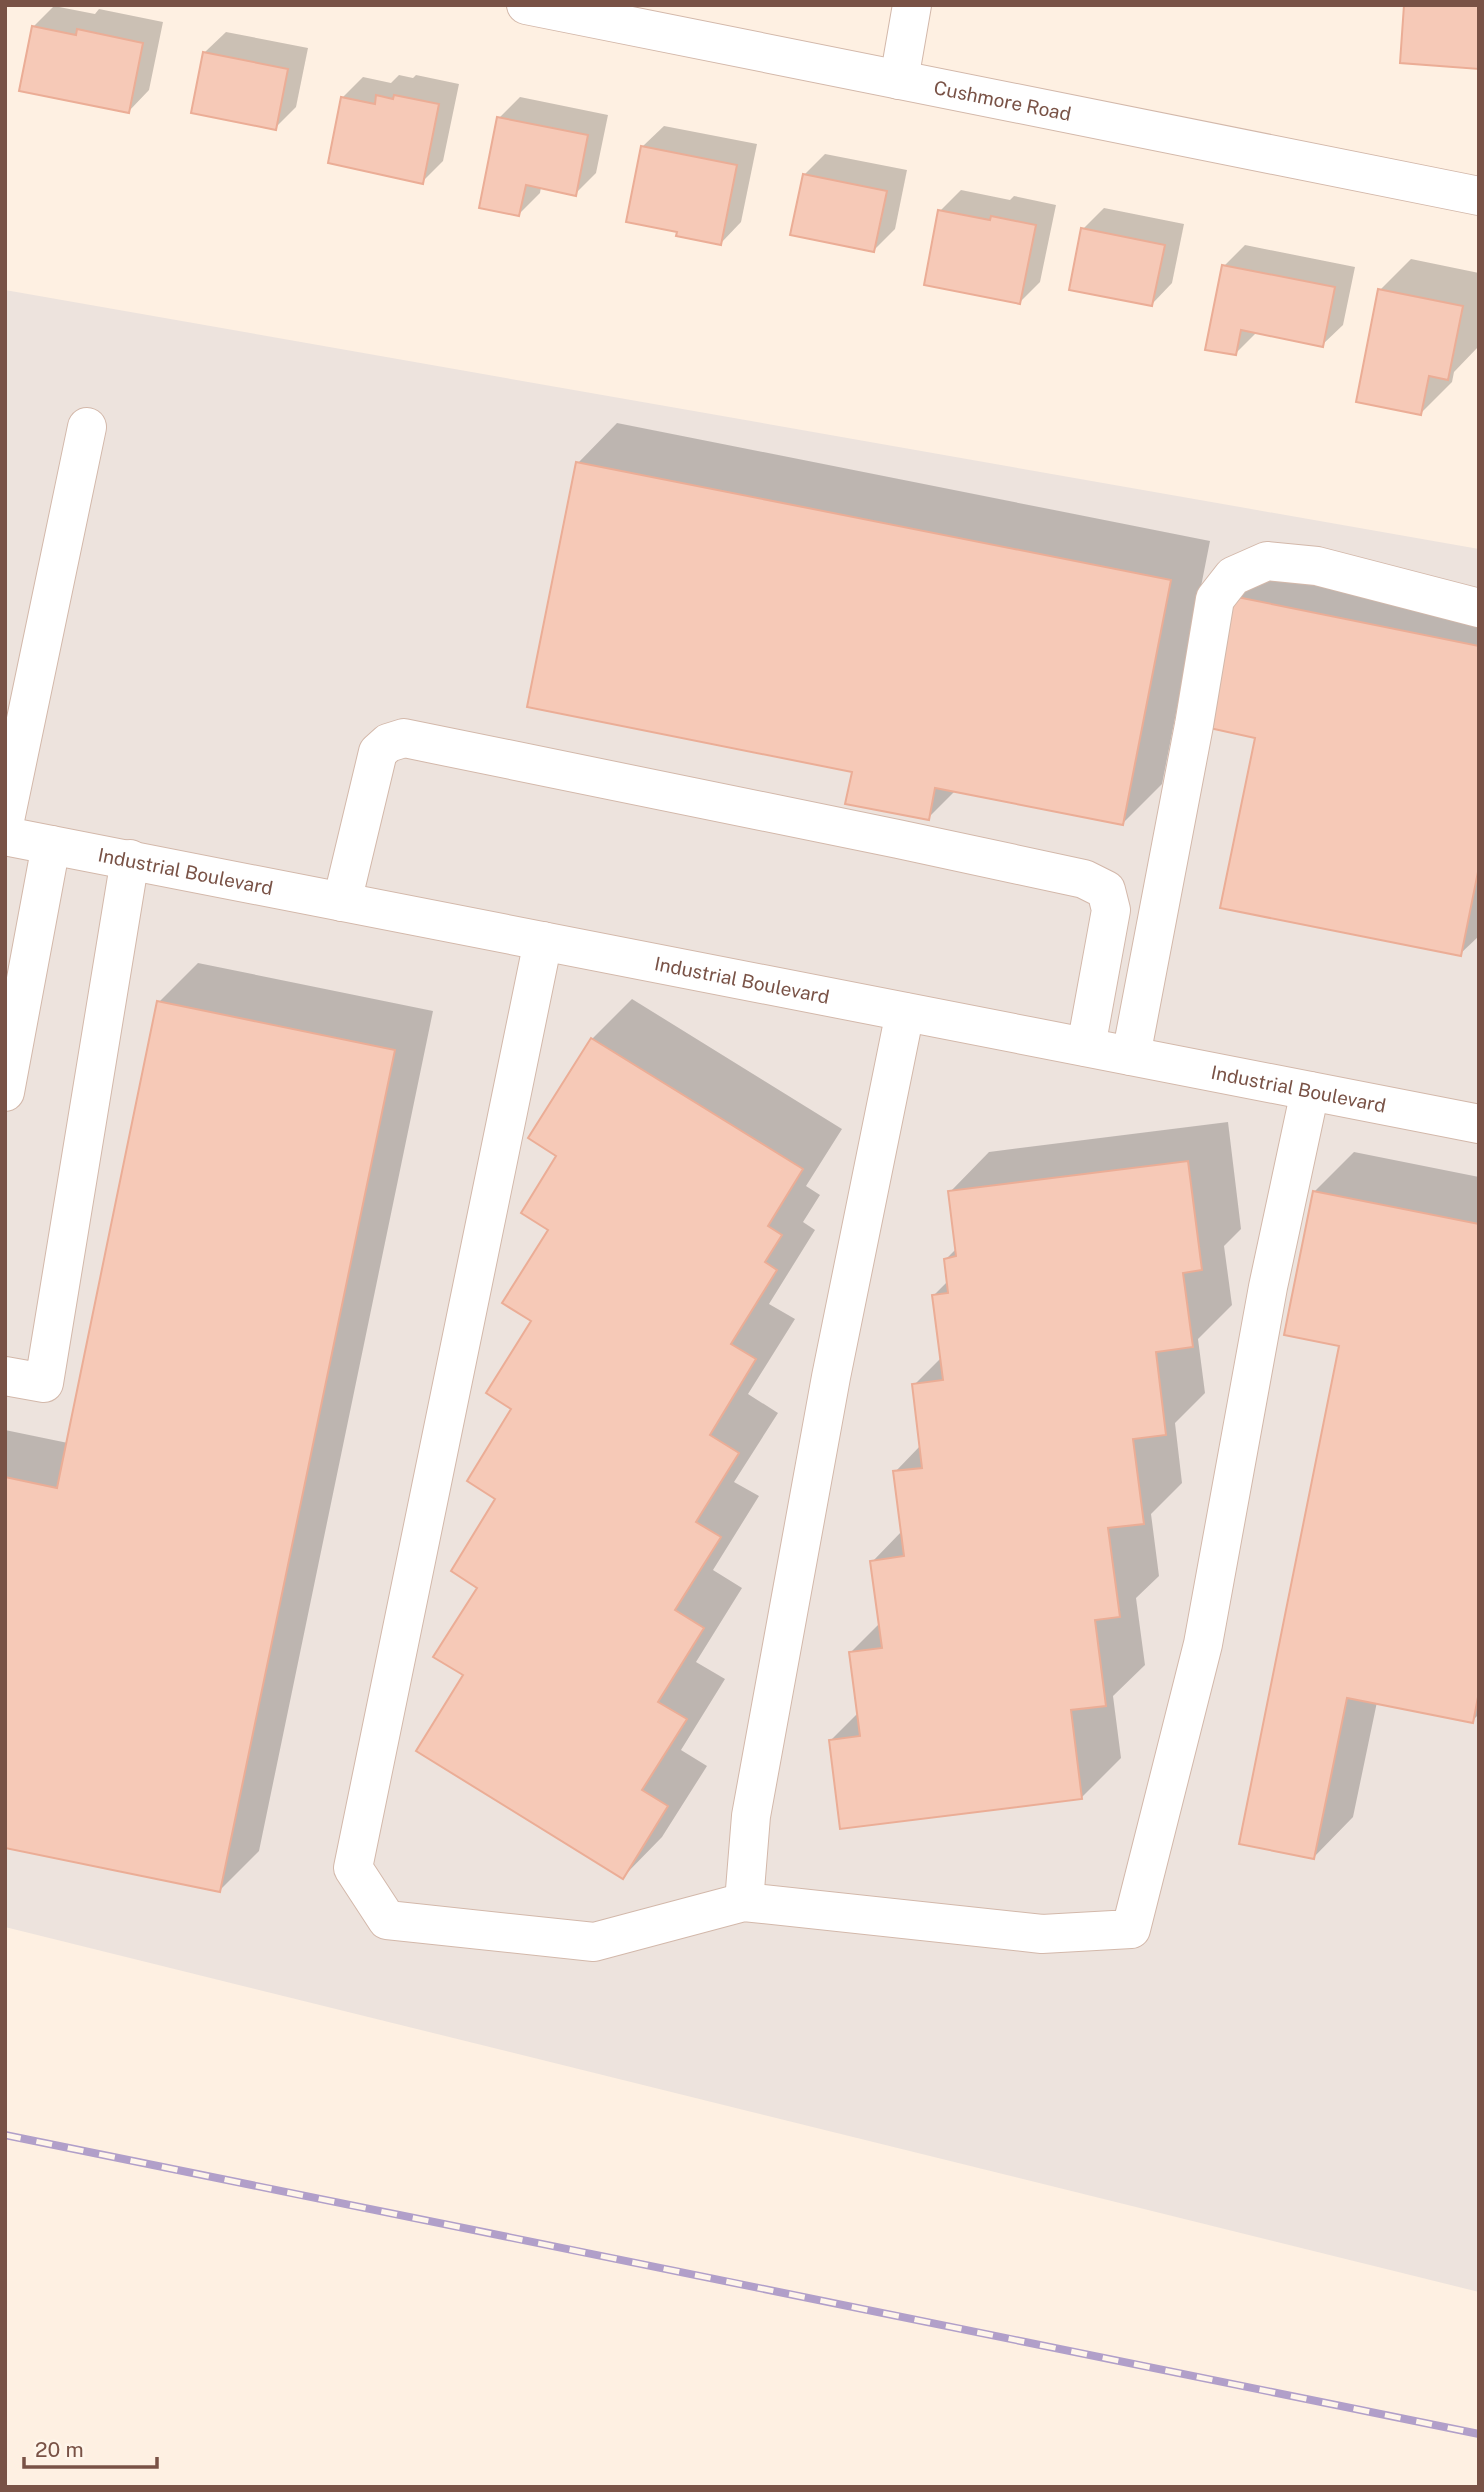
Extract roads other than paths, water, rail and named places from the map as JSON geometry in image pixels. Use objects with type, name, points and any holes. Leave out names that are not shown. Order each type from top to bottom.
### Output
[{"type":"street","name":"Cushmore Road","points":[[526,5],[1479,196]]},
{"type":"street","points":[[899,80],[912,5]]},
{"type":"street","points":[[5,820],[87,427]]},
{"type":"street","points":[[1131,1056],[1194,725],[1214,599],[1233,576],[1267,561],[1317,566],[1479,608]]},
{"type":"street","points":[[342,902],[378,752],[388,743],[404,738],[1084,879],[1106,890],[1111,911],[1086,1047]]},
{"type":"street","name":"Industrial Boulevard","points":[[5,836],[1479,1124]]},
{"type":"street","points":[[5,1091],[51,845]]},
{"type":"street","points":[[5,1376],[44,1383],[130,859]]},
{"type":"street","points":[[542,941],[353,1868],[387,1920],[594,1942],[744,1902],[1042,1934],[1131,1929],[1203,1644],[1268,1287],[1310,1091]]},
{"type":"street","points":[[744,1902],[751,1816],[831,1377],[905,1012]]},
{"type":"railway","points":[[5,2135],[1479,2434]]}]
